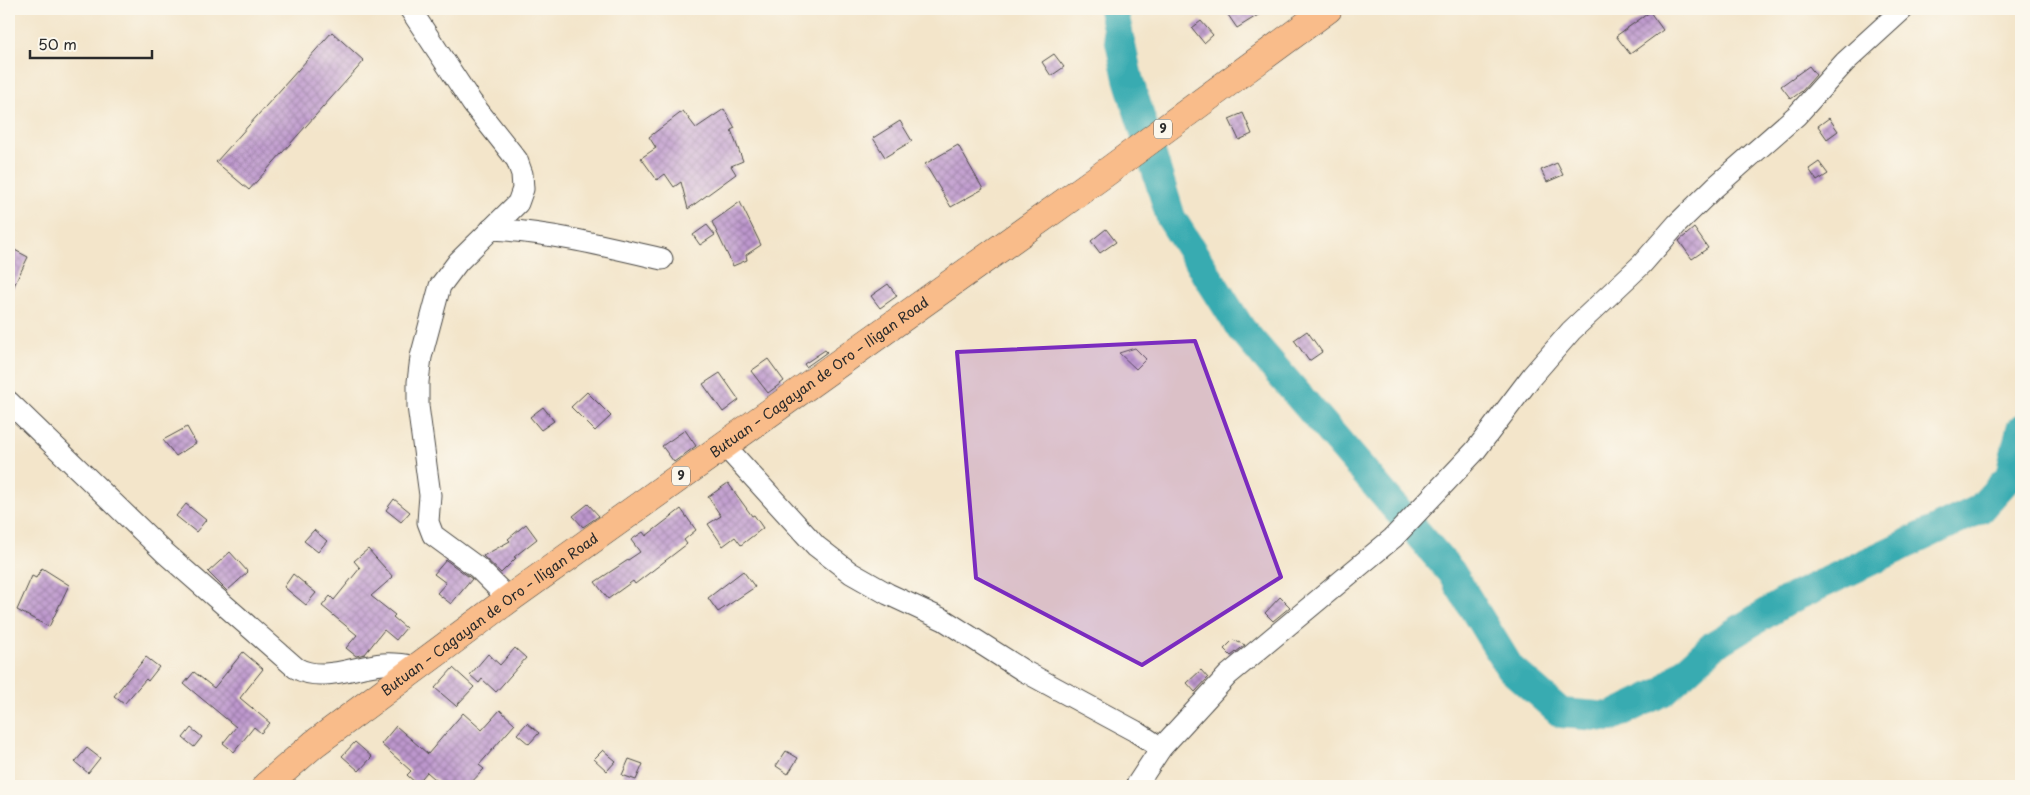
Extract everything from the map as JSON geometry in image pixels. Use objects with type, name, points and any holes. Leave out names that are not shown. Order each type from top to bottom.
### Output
[{"type":"highway","name":"Butuan – Cagayan de Oro – Iligan Road","points":[[266,786],[314,744],[508,599],[1104,174],[1328,9]]},
{"type":"street","points":[[410,9],[472,103],[517,160],[522,174],[521,198],[518,203],[458,262],[440,286],[421,357],[418,382],[418,406],[430,495],[430,529],[433,535],[478,568],[508,599]]},
{"type":"street","points":[[1136,786],[1161,748],[1228,676],[1393,538],[1475,451],[1532,376],[1571,331],[1642,264],[1677,224],[1715,187],[1797,115],[1845,62],[1903,9]]},
{"type":"street","points":[[491,229],[514,230],[575,239],[662,259]]},
{"type":"street","points":[[9,402],[164,552],[296,668],[308,674],[320,675],[383,664],[418,667]]},
{"type":"street","points":[[724,445],[816,546],[852,573],[888,594],[944,620],[1024,671],[1135,731],[1161,748]]},
{"type":"highlighted area","points":[[1195,341],[1281,577],[1142,665],[976,578],[957,352]]},
{"type":"building","points":[[1224,9],[1268,9],[1237,28]]},
{"type":"building","points":[[1650,12],[1663,30],[1630,54],[1616,36]]},
{"type":"building","points":[[1201,21],[1213,35],[1204,43],[1192,28]]},
{"type":"building","points":[[332,32],[364,61],[249,190],[216,162]]},
{"type":"building","points":[[1054,54],[1064,67],[1051,76],[1042,62]]},
{"type":"building","points":[[1809,66],[1816,75],[1802,91],[1791,99],[1781,86]]},
{"type":"building","points":[[724,109],[735,128],[731,130],[743,161],[731,166],[736,174],[688,209],[681,182],[674,187],[665,174],[657,180],[641,158],[656,148],[649,137],[683,111],[696,128]]},
{"type":"building","points":[[1243,113],[1252,134],[1239,140],[1229,119]]},
{"type":"building","points":[[1829,118],[1838,131],[1827,139],[1818,126]]},
{"type":"building","points":[[900,121],[912,141],[885,157],[873,138]]},
{"type":"building","points":[[958,145],[983,189],[951,207],[925,164]]},
{"type":"building","points":[[1819,162],[1828,174],[1817,181],[1809,169]]},
{"type":"building","points":[[1557,163],[1563,175],[1547,182],[1541,170]]},
{"type":"building","points":[[740,202],[761,245],[746,255],[747,260],[733,266],[712,222]]},
{"type":"building","points":[[707,225],[715,235],[700,245],[693,235]]},
{"type":"building","points":[[1694,228],[1708,248],[1692,259],[1679,241]]},
{"type":"building","points":[[1106,229],[1116,242],[1100,253],[1091,241]]},
{"type":"building","points":[[9,247],[28,257],[9,296]]},
{"type":"building","points":[[888,284],[897,296],[880,308],[871,296]]},
{"type":"building","points":[[1307,331],[1322,352],[1309,361],[1294,340]]},
{"type":"building","points":[[1135,348],[1146,359],[1136,369],[1119,353]]},
{"type":"building","points":[[825,350],[827,352],[806,367],[804,364]]},
{"type":"building","points":[[768,359],[784,381],[768,393],[751,371]]},
{"type":"building","points":[[720,373],[739,400],[723,412],[703,384]]},
{"type":"building","points":[[587,392],[611,416],[595,431],[571,407]]},
{"type":"building","points":[[543,407],[554,421],[541,430],[530,417]]},
{"type":"building","points":[[187,427],[196,443],[176,456],[163,440]]},
{"type":"building","points":[[685,430],[696,446],[674,462],[662,446]]},
{"type":"building","points":[[728,483],[763,528],[741,545],[735,537],[723,546],[708,524],[721,516],[708,497]]},
{"type":"building","points":[[394,499],[410,512],[401,522],[386,510]]},
{"type":"building","points":[[186,504],[206,520],[196,532],[176,516]]},
{"type":"building","points":[[588,504],[599,516],[583,527],[573,516]]},
{"type":"building","points":[[681,509],[696,530],[684,540],[687,544],[635,584],[633,581],[608,599],[595,582],[640,552],[631,540],[643,532],[646,536]]},
{"type":"building","points":[[526,524],[537,539],[514,557],[516,558],[501,573],[483,556],[510,541],[508,539]]},
{"type":"building","points":[[314,530],[327,541],[318,552],[304,541]]},
{"type":"building","points":[[368,549],[393,577],[371,596],[395,615],[393,617],[406,628],[396,640],[384,630],[365,654],[356,656],[346,648],[357,635],[322,606],[330,596],[334,600],[360,568],[354,561]]},
{"type":"building","points":[[230,552],[248,572],[227,591],[208,572]]},
{"type":"building","points":[[446,560],[472,579],[451,604],[437,593],[446,583],[434,574]]},
{"type":"building","points":[[42,568],[69,585],[49,627],[17,610],[32,576],[36,578]]},
{"type":"building","points":[[743,571],[755,587],[718,612],[708,598]]},
{"type":"building","points":[[293,574],[316,593],[306,605],[284,587]]},
{"type":"building","points":[[1280,597],[1290,607],[1273,621],[1265,613]]},
{"type":"building","points":[[1233,640],[1245,645],[1231,656],[1224,649]]},
{"type":"building","points":[[515,648],[526,658],[496,692],[482,679],[479,683],[470,675],[488,654],[500,665]]},
{"type":"building","points":[[243,652],[263,669],[240,698],[270,723],[261,733],[254,727],[234,752],[223,743],[236,727],[184,684],[194,672],[214,688]]},
{"type":"building","points":[[146,657],[159,667],[148,681],[146,679],[124,704],[114,696]]},
{"type":"building","points":[[453,668],[474,687],[456,706],[435,688]]},
{"type":"building","points":[[1201,670],[1208,678],[1195,692],[1187,683]]},
{"type":"building","points":[[500,710],[515,724],[479,765],[484,769],[468,786],[443,786],[427,772],[417,784],[407,775],[411,771],[381,744],[396,726],[428,754],[463,713],[482,730]]},
{"type":"building","points":[[527,723],[539,733],[529,744],[517,734]]},
{"type":"building","points":[[191,728],[202,737],[194,747],[183,738]]},
{"type":"building","points":[[355,742],[372,757],[359,771],[342,756]]},
{"type":"building","points":[[87,748],[100,758],[88,773],[75,762]]},
{"type":"building","points":[[603,750],[616,761],[607,771],[594,759]]},
{"type":"building","points":[[786,751],[798,758],[788,774],[776,766]]},
{"type":"building","points":[[629,759],[643,764],[636,780],[622,775]]},
{"type":"waterway","points":[[1113,9],[1128,78],[1171,218],[1241,329],[1451,572],[1510,668],[1561,713],[1610,717],[1664,691],[1714,645],[1788,600],[1980,509],[2010,476],[2021,429]]}]
